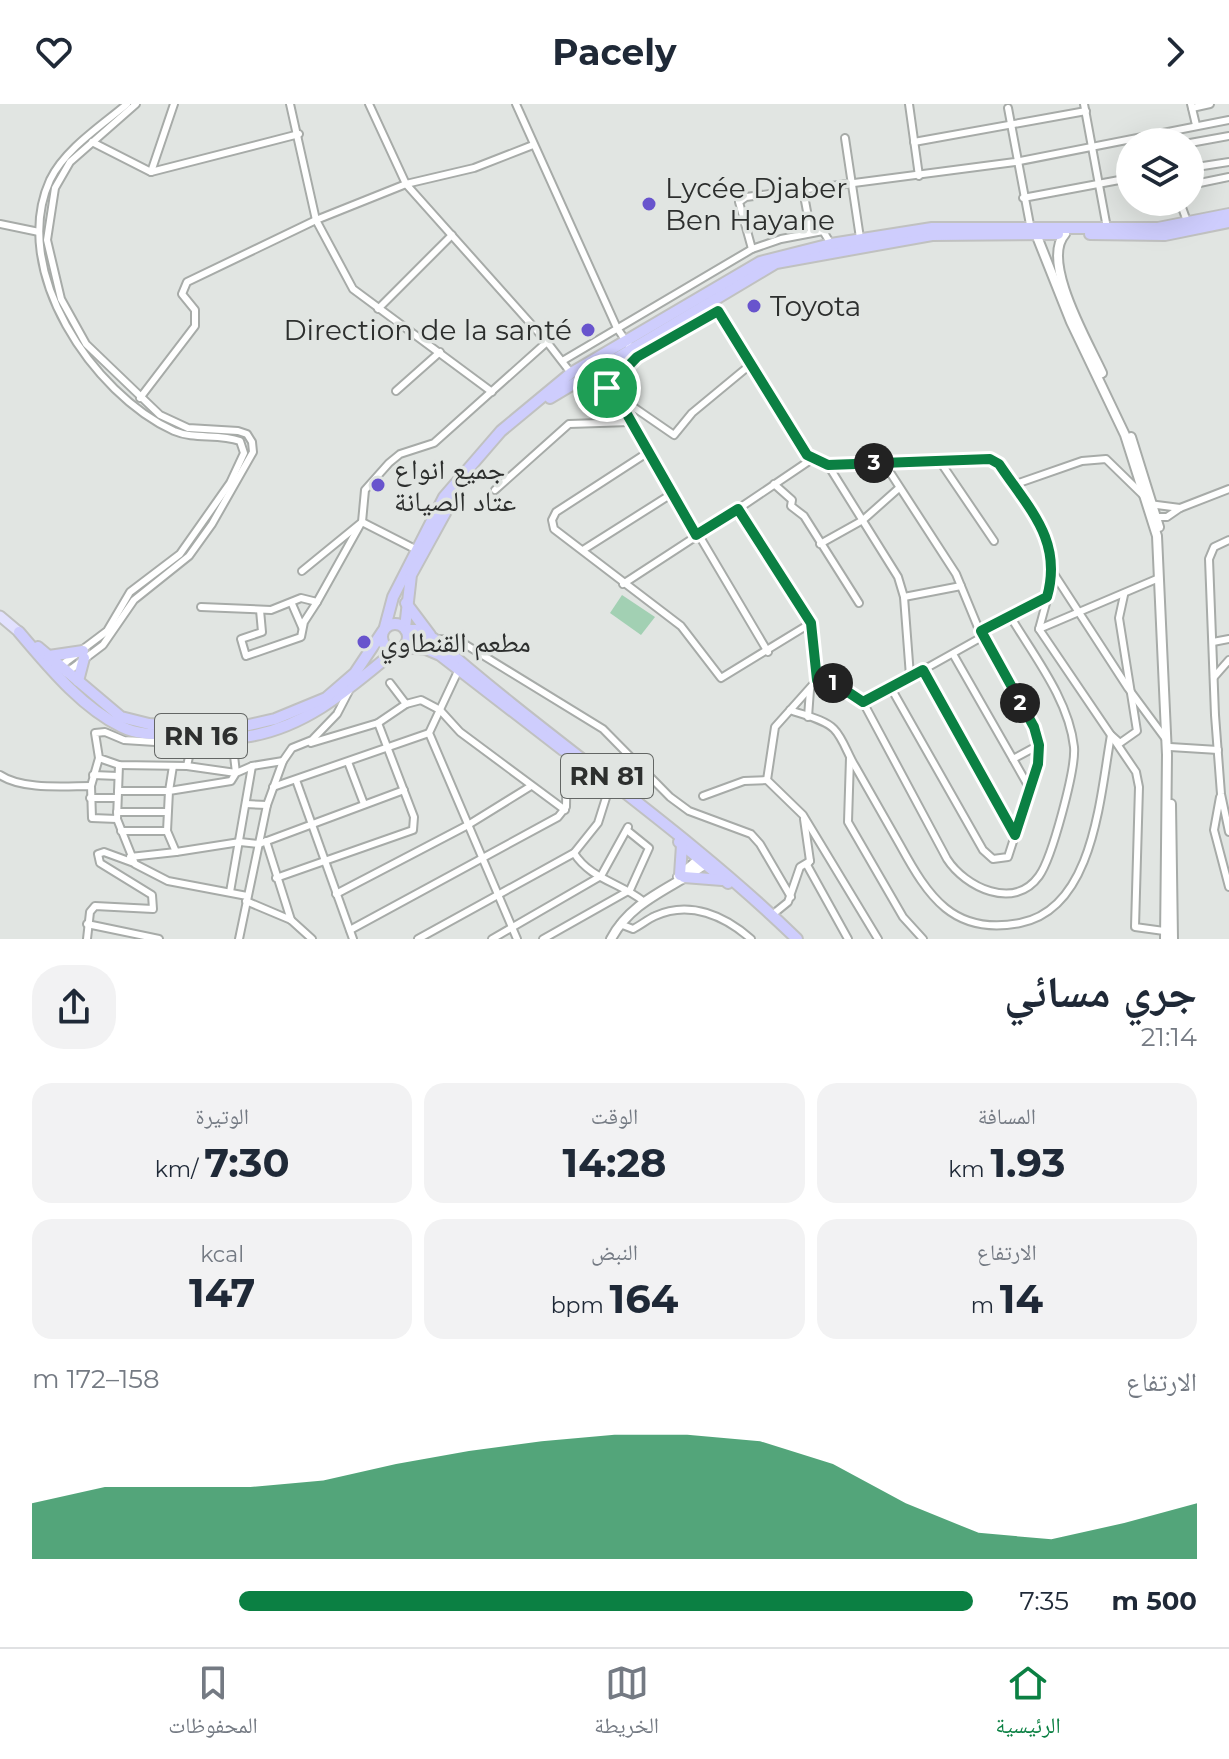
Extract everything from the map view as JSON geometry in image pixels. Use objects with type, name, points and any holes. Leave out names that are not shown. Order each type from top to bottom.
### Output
[{"type":"highway","name":"RN 16","points":[[19,632],[49,656],[61,672],[78,681],[108,708],[132,721],[227,730],[262,723],[315,704],[350,684],[384,629],[393,597],[415,549],[462,472],[501,431],[572,378],[630,349],[762,269],[800,258],[932,235],[1188,224],[1229,214]]},
{"type":"highway","name":"RN 16","points":[[630,349],[760,262],[831,244],[956,226],[1065,234],[1165,235],[1229,222]]},
{"type":"highway","name":"RN 16","points":[[406,629],[406,602],[411,575],[459,487],[500,441],[572,378]]},
{"type":"highway","points":[[406,602],[434,639]]},
{"type":"highway","points":[[395,623],[406,629],[408,639],[399,648],[385,645],[384,629],[395,623]]},
{"type":"highway","name":"RN 81","points":[[406,629],[416,630],[434,639],[705,859],[797,939]]},
{"type":"highway","name":"RN 16","points":[[19,632],[106,716],[130,731],[228,737],[256,734],[322,709],[399,648]]},
{"type":"highway","name":"RN 81","points":[[399,648],[433,651],[459,669],[610,785],[682,845],[705,859],[788,939]]},
{"type":"highway","points":[[49,656],[83,655],[78,681]]},
{"type":"highway","points":[[682,845],[680,878],[727,882]]},
{"type":"main road","name":"RN 16","points":[[0,616],[19,632]]},
{"type":"street","points":[[83,655],[107,631],[130,592],[180,554],[230,483],[240,466],[244,448],[233,438],[185,435],[141,411],[108,379],[59,317],[47,282],[39,232],[46,192],[58,166],[127,104]]},
{"type":"street","points":[[61,672],[112,635],[134,600],[189,556],[242,476],[253,452],[247,434],[188,428],[160,415],[77,332],[61,299],[50,259],[48,225],[55,188],[65,168],[136,104]]},
{"type":"street","points":[[151,172],[174,104]]},
{"type":"street","points":[[290,104],[316,220],[353,289],[492,392]]},
{"type":"street","points":[[369,104],[406,184],[564,360],[572,378],[607,388],[674,435],[692,413],[750,365]]},
{"type":"street","points":[[516,104],[617,328],[630,349]]},
{"type":"street","points":[[909,104],[919,176]]},
{"type":"street","points":[[1196,125],[1192,106],[1210,104]]},
{"type":"street","points":[[1008,108],[1015,162],[1033,231],[1133,454]]},
{"type":"street","points":[[914,142],[1010,126],[1085,108],[1107,228]]},
{"type":"street","points":[[1189,128],[1229,120]]},
{"type":"street","points":[[92,142],[151,172],[299,134]]},
{"type":"street","points":[[1204,140],[1229,136]]},
{"type":"street","points":[[845,138],[860,238]]},
{"type":"street","points":[[140,398],[195,326],[195,310],[182,294],[187,282],[316,220],[406,184],[474,168],[533,145]]},
{"type":"street","points":[[752,249],[739,202],[746,197],[851,186],[1116,145]]},
{"type":"street","points":[[1204,166],[1229,162]]},
{"type":"street","points":[[1204,182],[1229,177]]},
{"type":"street","points":[[1023,198],[1116,180]]},
{"type":"street","points":[[803,190],[811,233]]},
{"type":"street","points":[[1185,216],[1188,224]]},
{"type":"street","points":[[0,224],[39,232]]},
{"type":"street","points":[[564,360],[752,249],[825,231],[831,244]]},
{"type":"street","points":[[1065,234],[1057,250],[1068,300],[1133,454],[1155,516],[1165,576],[1170,747],[1170,936]]},
{"type":"street","points":[[378,309],[452,235]]},
{"type":"street","points":[[711,300],[804,452],[812,459],[828,465],[995,460],[1048,538],[1054,574],[1128,688],[1165,738]]},
{"type":"street","points":[[607,388],[630,349],[718,311]]},
{"type":"street","points":[[260,610],[262,632],[241,639],[246,656],[301,637],[302,627],[362,523],[365,490],[389,463],[400,454],[434,443],[547,342]]},
{"type":"street","points":[[396,391],[440,352]]},
{"type":"street","points":[[616,395],[696,535],[768,652]]},
{"type":"street","points":[[495,490],[569,424],[630,422]]},
{"type":"street","points":[[650,451],[553,516],[554,529],[681,626],[721,678],[811,623]]},
{"type":"street","points":[[1013,485],[1098,458],[1115,465],[1149,501],[1180,508]]},
{"type":"street","points":[[623,584],[812,459]]},
{"type":"street","points":[[939,460],[994,541]]},
{"type":"street","points":[[884,463],[961,586],[982,634],[1034,727],[1039,745],[1030,789],[1008,857],[988,856],[891,688]]},
{"type":"street","points":[[828,465],[898,577],[904,597],[910,676]]},
{"type":"street","points":[[774,484],[792,500],[791,506],[804,516],[859,603]]},
{"type":"street","points":[[820,544],[863,520],[899,488]]},
{"type":"street","points":[[1155,516],[1167,517],[1180,508],[1229,489]]},
{"type":"street","points":[[583,550],[673,493]]},
{"type":"street","points":[[738,509],[811,623],[817,680],[775,727],[767,780]]},
{"type":"street","points":[[1155,516],[1170,936]]},
{"type":"street","points":[[362,523],[415,549]]},
{"type":"street","points":[[302,571],[362,523]]},
{"type":"street","points":[[1229,540],[1210,552],[1218,750],[1221,794],[1229,832]]},
{"type":"street","points":[[1054,574],[1039,629],[1139,781],[1135,927],[1170,936]]},
{"type":"street","points":[[1039,629],[1159,578]]},
{"type":"street","points":[[904,597],[961,586]]},
{"type":"street","points":[[1111,735],[1120,743],[1137,731],[1119,618],[1124,595]]},
{"type":"street","points":[[863,702],[953,654],[1010,616],[1047,597]]},
{"type":"street","points":[[201,607],[260,610],[292,604],[301,598],[317,602]]},
{"type":"street","points":[[292,604],[302,627]]},
{"type":"street","points":[[817,680],[836,684],[863,702],[947,859],[961,877],[986,891],[1001,893],[1027,886],[1042,870],[1074,756],[1068,718],[1010,616]]},
{"type":"street","points":[[434,639],[458,640],[583,715],[618,742],[682,806],[751,834],[791,897]]},
{"type":"street","points":[[1213,642],[1229,639]]},
{"type":"street","points":[[953,654],[1030,789]]},
{"type":"street","points":[[1214,677],[1229,660]]},
{"type":"street","points":[[273,787],[429,733],[459,669]]},
{"type":"street","points":[[923,670],[1015,835]]},
{"type":"street","points":[[390,683],[406,704]]},
{"type":"street","points":[[239,939],[246,898],[263,842],[267,805],[283,761],[292,748],[312,740],[337,714],[350,684]]},
{"type":"street","points":[[808,717],[810,690]]},
{"type":"street","points":[[292,748],[378,723],[406,704],[421,700],[440,710],[460,732],[565,810]]},
{"type":"street","points":[[790,710],[835,730],[934,900],[955,916],[998,927],[1040,919],[1062,901],[1074,884],[1096,816],[1111,735]]},
{"type":"street","points":[[276,878],[413,830],[415,822],[378,723]]},
{"type":"street","points":[[165,812],[92,818],[91,786],[99,758],[95,733],[124,740],[233,747],[236,773]]},
{"type":"street","points":[[429,733],[517,939]]},
{"type":"street","points":[[187,766],[192,743]]},
{"type":"street","points":[[1013,759],[1039,745]]},
{"type":"street","points":[[1170,747],[1218,750]]},
{"type":"street","points":[[565,810],[567,752]]},
{"type":"street","points":[[99,758],[119,765],[187,766],[236,773]]},
{"type":"street","points":[[850,758],[847,819],[903,917],[923,939]]},
{"type":"street","points":[[90,798],[227,783],[236,773],[252,766],[283,761]]},
{"type":"street","points":[[348,762],[364,804]]},
{"type":"street","points":[[119,765],[117,815],[135,864]]},
{"type":"street","points":[[173,766],[165,812],[167,831],[176,852]]},
{"type":"street","points":[[230,892],[252,766]]},
{"type":"street","points":[[0,775],[17,782],[91,786]]},
{"type":"street","points":[[93,775],[118,776]]},
{"type":"street","points":[[296,780],[353,939]]},
{"type":"street","points":[[703,796],[744,781],[767,780],[803,815],[878,939]]},
{"type":"street","points":[[418,939],[574,853],[598,823],[610,785]]},
{"type":"street","points":[[336,894],[468,825],[531,786]]},
{"type":"street","points":[[130,857],[240,842],[263,842],[404,790]]},
{"type":"street","points":[[1221,794],[1214,830],[1229,887]]},
{"type":"street","points":[[246,804],[267,805]]},
{"type":"street","points":[[350,930],[483,861],[565,810]]},
{"type":"street","points":[[803,815],[810,861],[807,865],[815,885],[848,939]]},
{"type":"street","points":[[492,939],[601,876],[628,829],[649,848],[630,890],[543,939]]},
{"type":"street","points":[[121,831],[167,831]]},
{"type":"street","points":[[263,842],[291,920]]},
{"type":"street","points":[[87,939],[90,912],[100,905],[153,909],[152,895],[100,863],[98,854],[104,852],[168,881],[230,892],[246,898],[291,920],[312,939]]},
{"type":"street","points":[[574,853],[585,868],[630,890],[643,901]]},
{"type":"street","points":[[603,939],[615,931],[643,901],[705,859]]},
{"type":"street","points":[[772,915],[791,897],[800,867],[810,861]]},
{"type":"street","points":[[615,931],[633,929],[659,914],[699,910],[736,926],[751,939]]},
{"type":"street","points":[[87,924],[159,939]]},
{"type":"green space","points":[[622,595],[655,617],[641,635],[610,613]]},
{"type":"place","name":"Lycée Djaber Ben Hayane","points":[[649,204]]},
{"type":"place","name":"Toyota","points":[[754,306]]},
{"type":"place","name":"Direction de la santé","points":[[588,330]]},
{"type":"place","name":"جميع انواع عتاد الصيانة","points":[[378,485]]},
{"type":"place","name":"مطعم القنطاوي","points":[[364,642]]},
{"type":"route","points":[[718,311],[804,452],[812,459],[828,465],[983,458],[999,464],[1045,531],[1054,574],[1047,597],[981,631],[1034,727],[1039,745],[1038,764],[1015,835],[923,670],[863,702],[836,684],[817,680],[811,623],[738,509],[696,535],[650,451],[616,395],[607,388],[637,357],[718,311]]}]
